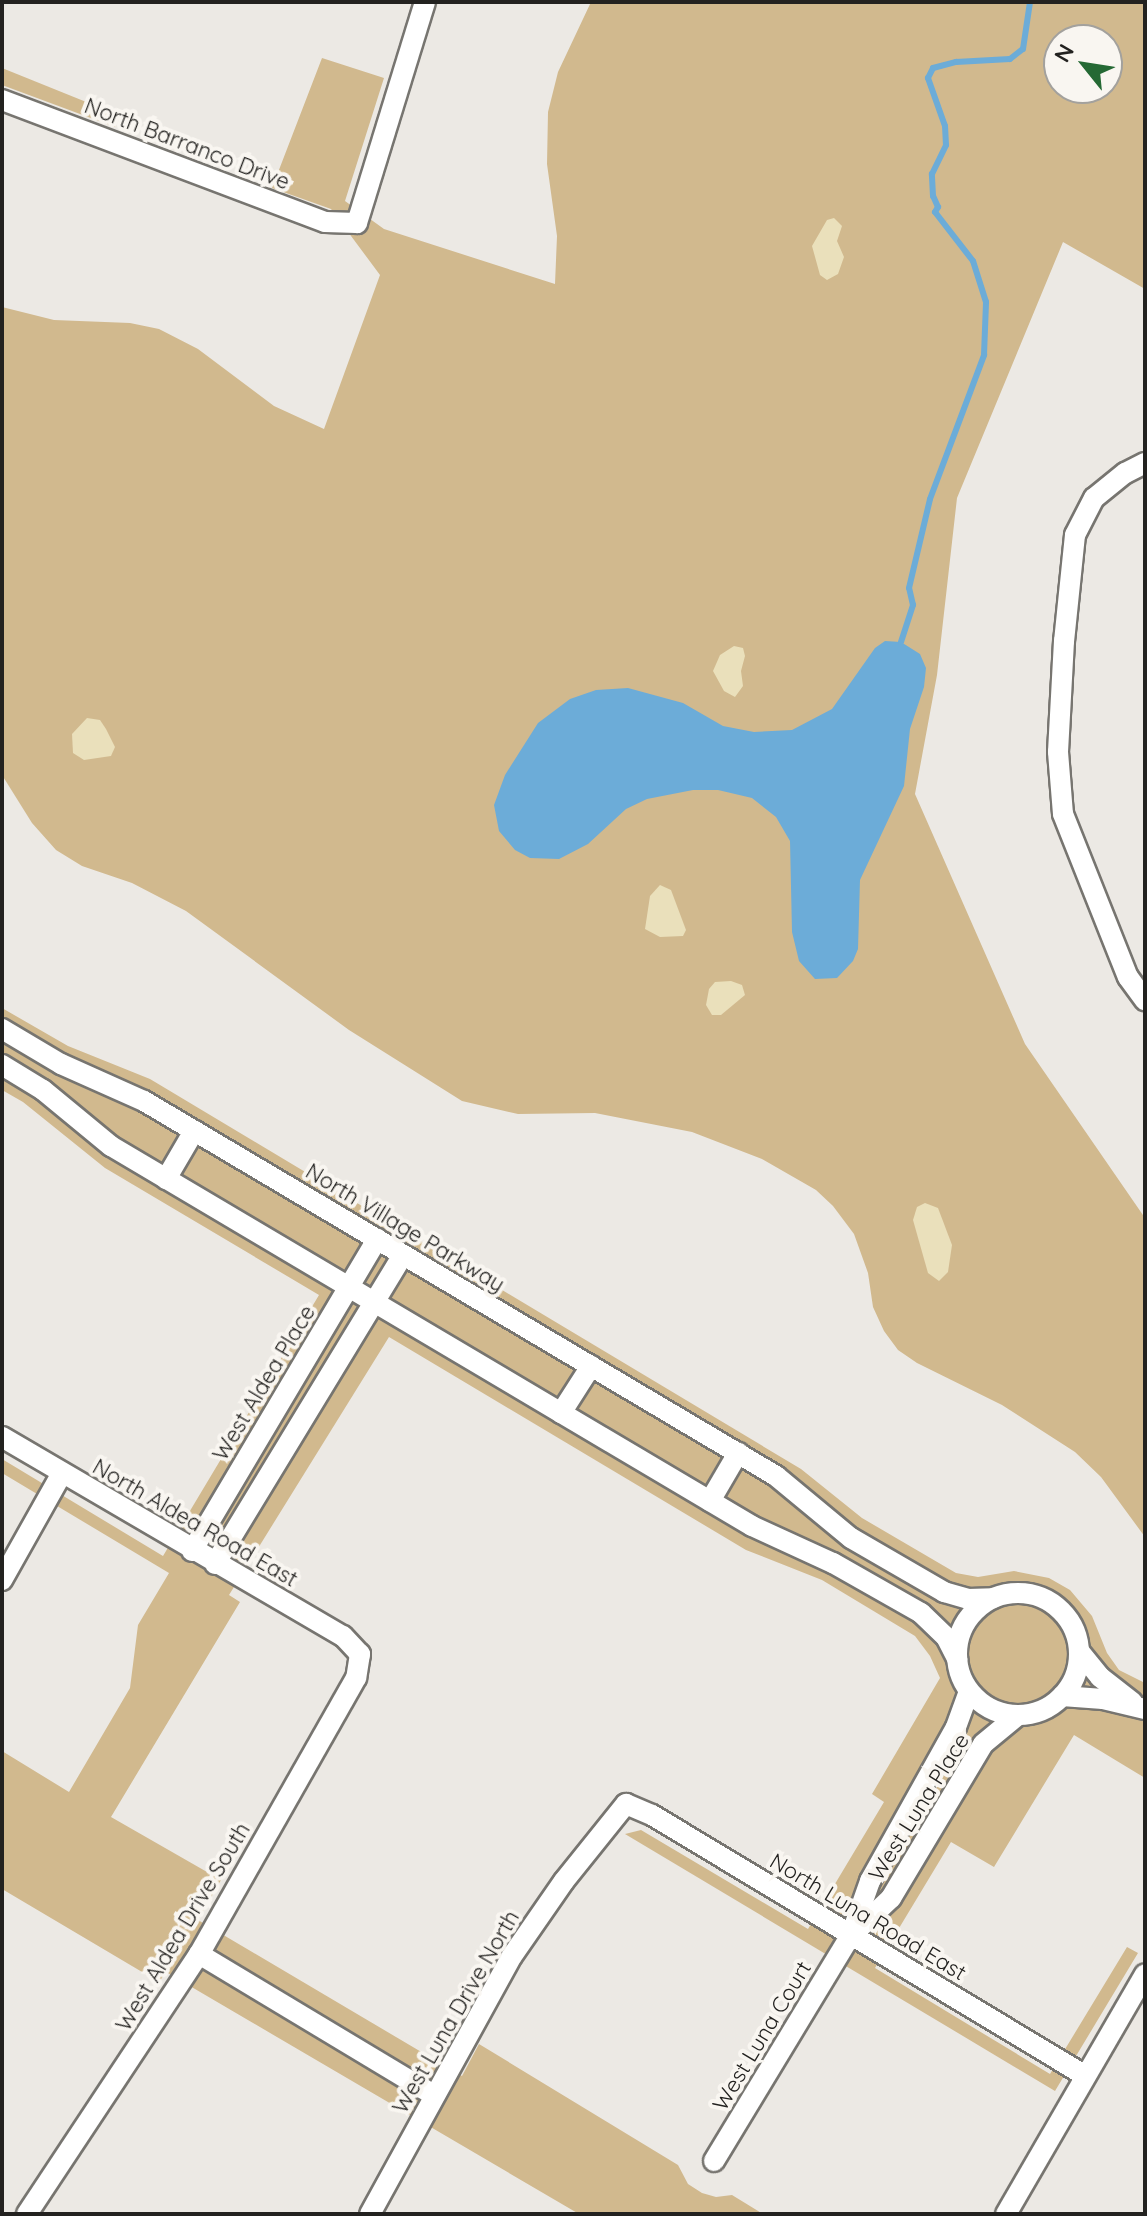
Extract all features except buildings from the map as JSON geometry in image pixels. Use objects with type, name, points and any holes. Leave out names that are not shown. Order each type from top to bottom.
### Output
[{"type":"street","name":"North Barranco Drive","points":[[2,100],[325,222],[357,223],[425,2]]},
{"type":"street","points":[[1145,463],[1125,473],[1094,498],[1075,535],[1064,641],[1058,752],[1063,814],[1128,977],[1145,1000]]},
{"type":"street","name":"North Village Parkway","points":[[2,1029],[61,1064],[144,1101],[738,1453],[776,1476],[851,1538],[944,1592],[968,1599],[993,1598]]},
{"type":"street","points":[[2,1065],[43,1090],[111,1146],[166,1179],[710,1501],[921,1613],[946,1637],[969,1692],[991,1708],[1017,1716],[1049,1707],[1072,1683],[1079,1651]]},
{"type":"street","points":[[166,1179],[194,1131]]},
{"type":"street","name":"West Aldea Place","points":[[192,1551],[377,1239]]},
{"type":"street","points":[[215,1564],[403,1255]]},
{"type":"street","points":[[561,1413],[591,1366]]},
{"type":"street","name":"North Aldea Road East","points":[[2,1437],[192,1551],[343,1636],[360,1654]]},
{"type":"street","points":[[710,1501],[738,1453]]},
{"type":"street","points":[[2,1580],[62,1473]]},
{"type":"street","points":[[957,1659],[958,1640],[977,1608],[993,1598],[1012,1594],[1032,1595],[1050,1602],[1070,1623],[1079,1651],[1100,1677],[1140,1707]]},
{"type":"street","name":"West Aldea Drive South","points":[[27,2214],[199,1954],[356,1678],[360,1654]]},
{"type":"street","name":"West Luna Place","points":[[851,1935],[870,1881],[959,1720],[969,1692]]},
{"type":"street","points":[[1062,1696],[1140,1707]]},
{"type":"street","name":"West Luna Place","points":[[851,1935],[891,1898],[983,1744],[1017,1716]]},
{"type":"street","name":"North Luna Road East","points":[[626,1804],[652,1815],[1084,2075]]},
{"type":"street","name":"West Luna Drive North","points":[[370,2214],[512,1956],[564,1881],[626,1804]]},
{"type":"street","name":"West Luna Court","points":[[714,2161],[851,1935]]},
{"type":"street","points":[[199,1954],[434,2095]]},
{"type":"street","points":[[1006,2214],[1145,1974]]},
{"type":"shaded area","points":[[591,2],[1145,2],[1145,289],[1063,242],[957,498],[937,675],[915,794],[1025,1044],[1145,1218],[1145,1537],[1101,1477],[1075,1452],[1002,1405],[917,1363],[898,1350],[884,1331],[873,1307],[868,1273],[854,1234],[833,1206],[816,1190],[762,1159],[692,1132],[595,1113],[518,1114],[462,1101],[349,1030],[186,911],[132,883],[82,866],[56,850],[32,823],[2,775],[2,307],[54,320],[130,323],[159,329],[198,349],[274,406],[324,429],[380,275],[331,209],[272,188],[322,58],[384,78],[345,201],[384,229],[555,284],[557,236],[547,164],[548,112],[558,72]]},
{"type":"shaded area","points":[[2,68],[116,114],[115,127],[2,85]]},
{"type":"shaded area","points":[[2,1008],[68,1046],[150,1079],[801,1469],[862,1518],[956,1573],[978,1577],[1014,1571],[1049,1578],[1070,1590],[1092,1616],[1107,1653],[1119,1670],[1145,1683],[1145,1778],[1074,1735],[994,1867],[951,1842],[875,1968],[1050,2074],[1127,1947],[1138,1953],[1055,2091],[625,1834],[641,1830],[808,1929],[884,1802],[872,1794],[940,1678],[930,1656],[915,1636],[822,1580],[746,1550],[389,1337],[229,1595],[240,1602],[111,1817],[221,1880],[198,1920],[462,2076],[479,2044],[678,2165],[688,2184],[702,2193],[716,2197],[732,2195],[763,2214],[579,2214],[166,1972],[159,1982],[2,1889],[2,1751],[69,1792],[130,1688],[138,1625],[169,1573],[2,1473],[2,1459],[163,1556],[319,1295],[105,1168],[23,1102],[2,1090]]},
{"type":"sand","points":[[834,218],[842,226],[837,241],[844,257],[838,274],[827,280],[820,275],[812,246],[827,220]]},
{"type":"sand","points":[[734,646],[743,648],[745,656],[741,671],[743,686],[735,697],[724,691],[713,671],[720,655]]},
{"type":"sand","points":[[87,718],[100,720],[106,729],[115,747],[111,756],[84,760],[73,753],[72,734]]},
{"type":"sand","points":[[660,885],[671,890],[686,930],[683,936],[660,937],[645,929],[650,896]]},
{"type":"sand","points":[[731,981],[742,985],[745,995],[721,1015],[712,1015],[706,1005],[709,989],[715,982]]},
{"type":"sand","points":[[925,1203],[938,1208],[952,1245],[948,1272],[939,1281],[928,1273],[913,1220],[917,1207]]},
{"type":"water","points":[[885,641],[901,642],[920,654],[926,668],[924,687],[910,729],[904,786],[860,880],[858,949],[853,961],[837,978],[815,979],[799,961],[792,932],[790,841],[776,817],[752,798],[718,790],[693,790],[647,799],[626,809],[588,844],[559,859],[530,858],[515,850],[499,831],[494,805],[505,775],[538,723],[570,699],[596,690],[628,688],[683,703],[723,726],[754,732],[792,730],[832,709],[875,648]]},
{"type":"waterway","points":[[901,642],[913,605],[909,588],[930,499],[984,355],[986,302],[973,261],[935,212],[938,207],[933,196],[932,174],[946,145],[945,126],[928,78],[933,68],[956,62],[1010,59],[1023,49],[1030,2]]}]
